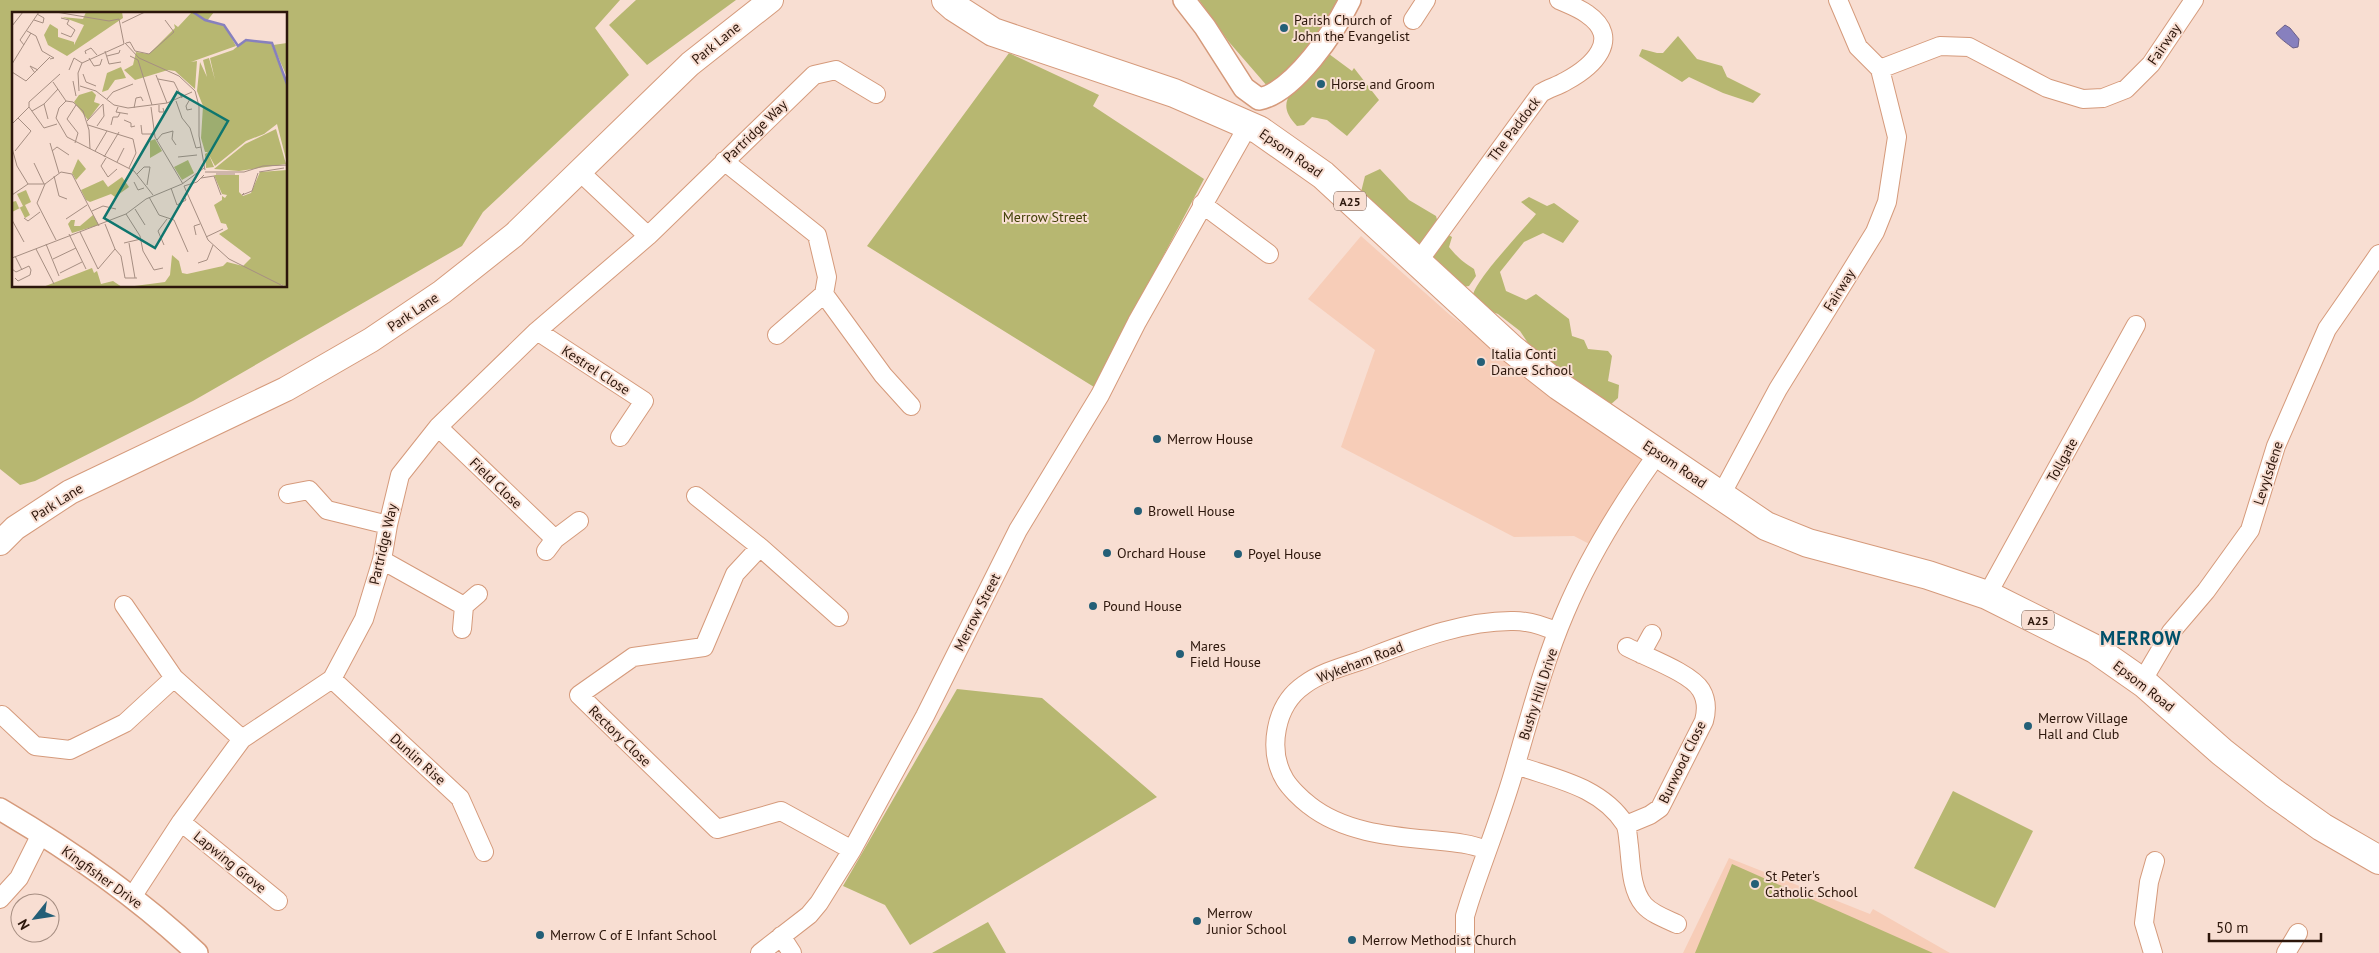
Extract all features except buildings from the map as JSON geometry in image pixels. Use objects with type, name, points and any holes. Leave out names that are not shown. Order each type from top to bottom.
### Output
[{"type":"main road","name":"Park Lane","points":[[0,543],[15,528],[70,492],[286,389],[371,340],[442,292],[507,240],[580,172],[690,64],[771,0]]},
{"type":"main road","name":"Epsom Road","points":[[946,0],[954,8],[993,32],[1174,92],[1249,124],[1323,175],[1512,349],[1559,386],[1766,526],[1808,543],[1928,575],[1988,595],[2095,649],[2145,684],[2222,752],[2274,793],[2322,827],[2379,860]]},
{"type":"main road","points":[[973,0],[993,32]]},
{"type":"street","points":[[1184,0],[1205,27],[1244,88],[1259,99],[1270,97],[1280,90],[1323,48],[1350,0]]},
{"type":"street","points":[[1413,20],[1426,0]]},
{"type":"street","name":"The Paddock","points":[[1418,262],[1541,92],[1564,82],[1600,55],[1604,39],[1601,27],[1588,14],[1559,0]]},
{"type":"street","points":[[1838,0],[1858,47],[1880,69]]},
{"type":"street","name":"Fairway","points":[[1721,495],[1778,389],[1875,232],[1887,202],[1897,137],[1880,69],[1940,46],[1969,48],[2047,88],[2083,99],[2103,98],[2126,89],[2151,64],[2194,0]]},
{"type":"street","name":"Partridge Way","points":[[132,897],[181,822],[242,739],[332,679],[364,619],[382,560],[400,475],[438,427],[537,331],[648,236],[814,75],[836,70],[876,94]]},
{"type":"street","name":"Merrow Street","points":[[760,953],[809,915],[852,850],[925,716],[1018,530],[1096,404],[1137,322],[1202,204],[1249,124]]},
{"type":"street","points":[[724,162],[817,235],[827,278],[824,294],[777,334]]},
{"type":"street","points":[[580,172],[648,236]]},
{"type":"street","points":[[1202,204],[1269,254]]},
{"type":"street","name":"Levylsdene","points":[[2145,684],[2147,673],[2171,632],[2206,591],[2250,530],[2276,446],[2327,329],[2376,262]]},
{"type":"street","points":[[824,294],[883,375],[911,406]]},
{"type":"street","name":"Tollgate","points":[[1988,595],[2136,325]]},
{"type":"street","name":"Kestrel Close","points":[[537,331],[644,401],[620,437]]},
{"type":"street","name":"Field Close","points":[[438,427],[550,545],[579,521]]},
{"type":"street","name":"Bushy Hill Drive","points":[[1466,953],[1465,916],[1516,765],[1531,709],[1557,632],[1598,548],[1658,453]]},
{"type":"street","points":[[288,494],[309,490],[327,510],[388,525]]},
{"type":"street","points":[[696,496],[760,547],[839,617]]},
{"type":"street","name":"Rectory Close","points":[[760,547],[735,574],[704,647],[633,658],[579,695],[717,829],[781,811],[852,850]]},
{"type":"street","points":[[382,560],[464,606]]},
{"type":"street","points":[[462,629],[464,606],[478,594]]},
{"type":"street","points":[[124,605],[174,678],[242,739]]},
{"type":"street","name":"Wykeham Road","points":[[1486,850],[1470,844],[1397,837],[1351,828],[1332,820],[1308,805],[1285,780],[1276,746],[1277,722],[1290,700],[1304,685],[1352,664],[1432,636],[1501,621],[1528,623],[1557,632]]},
{"type":"street","name":"Burwood Close","points":[[1626,825],[1650,815],[1660,808],[1704,721],[1706,712],[1705,700],[1701,689],[1694,683],[1688,678],[1634,651],[1652,634]]},
{"type":"street","points":[[2,715],[35,746],[70,750],[124,723],[174,678]]},
{"type":"street","name":"Dunlin Rise","points":[[332,679],[460,798],[484,852]]},
{"type":"street","points":[[1516,765],[1583,787],[1604,801],[1626,825],[1632,871],[1637,892],[1644,905],[1653,912],[1677,924]]},
{"type":"street","name":"Kingfisher Drive","points":[[0,809],[41,834],[132,897],[197,953]]},
{"type":"street","name":"Lapwing Grove","points":[[181,822],[278,901]]},
{"type":"street","points":[[0,899],[19,878],[41,834]]},
{"type":"street","points":[[2153,953],[2144,923],[2149,882],[2154,862]]},
{"type":"street","points":[[2286,953],[2298,933]]},
{"type":"street","points":[[782,936],[792,953]]},
{"type":"shaded area","points":[[2285,25],[2299,39],[2298,47],[2293,48],[2276,33]]},
{"type":"shaded area","points":[[1361,236],[1450,315],[1525,372],[1658,453],[1597,548],[1574,536],[1514,537],[1341,447],[1375,350],[1308,299]]},
{"type":"shaded area","name":"St Peter's Catholic School","points":[[1729,858],[1870,914],[1873,909],[1950,953],[1683,953]]},
{"type":"green space","points":[[0,0],[620,0],[595,28],[629,75],[483,212],[462,246],[193,401],[35,481],[20,485],[0,469]]},
{"type":"green space","points":[[636,0],[736,0],[647,65],[609,25]]},
{"type":"green space","points":[[1199,0],[1340,0],[1318,44],[1268,87],[1229,42]]},
{"type":"green space","points":[[1678,36],[1697,59],[1722,66],[1727,77],[1761,94],[1753,103],[1723,93],[1689,77],[1682,82],[1639,56],[1642,49],[1663,53]]},
{"type":"green space","name":"Merrow Street","points":[[1009,53],[1099,95],[1093,106],[1204,179],[1094,387],[867,246]]},
{"type":"green space","points":[[1329,54],[1352,71],[1354,68],[1379,100],[1347,136],[1327,120],[1312,117],[1304,125],[1297,126],[1291,119],[1286,107],[1289,96],[1293,91]]},
{"type":"green space","points":[[1380,169],[1409,200],[1436,216],[1440,230],[1452,237],[1449,247],[1460,259],[1474,269],[1476,276],[1469,286],[1463,287],[1361,192],[1365,176]]},
{"type":"green space","points":[[1529,197],[1547,206],[1554,203],[1579,221],[1563,243],[1543,233],[1524,242],[1500,272],[1506,291],[1526,300],[1536,294],[1569,319],[1572,336],[1584,340],[1588,349],[1608,351],[1612,356],[1608,381],[1619,385],[1618,398],[1609,406],[1530,346],[1520,331],[1498,314],[1484,309],[1472,298],[1481,279],[1536,214],[1521,202]]},
{"type":"green space","points":[[957,689],[1042,698],[1157,797],[910,945],[885,905],[843,886]]},
{"type":"green space","points":[[1953,791],[2033,831],[1995,908],[1914,868]]},
{"type":"green space","name":"St Peter's Catholic School","points":[[1732,864],[1933,953],[1695,953]]},
{"type":"green space","points":[[988,922],[1006,953],[932,953]]},
{"type":"place","name":"Parish Church of John the Evangelist","points":[[1284,28]]},
{"type":"place","name":"Horse and Groom","points":[[1321,84]]},
{"type":"place","name":"Italia Conti Dance School","points":[[1481,362]]},
{"type":"place","name":"Merrow House","points":[[1157,439]]},
{"type":"place","name":"Browell House","points":[[1138,511]]},
{"type":"place","name":"Orchard House","points":[[1107,553]]},
{"type":"place","name":"Poyel House","points":[[1238,554]]},
{"type":"place","name":"Pound House","points":[[1093,606]]},
{"type":"place","name":"Mares Field House","points":[[1180,654]]},
{"type":"place","name":"Merrow Village Hall and Club","points":[[2028,726]]},
{"type":"place","name":"St Peter's Catholic School","points":[[1755,884]]},
{"type":"place","name":"Merrow Junior School","points":[[1197,921]]},
{"type":"place","name":"Merrow C of E Infant School","points":[[540,935]]},
{"type":"place","name":"Merrow Methodist Church","points":[[1352,940]]},
{"type":"district","name":"MERROW","points":[[2141,638]]}]
